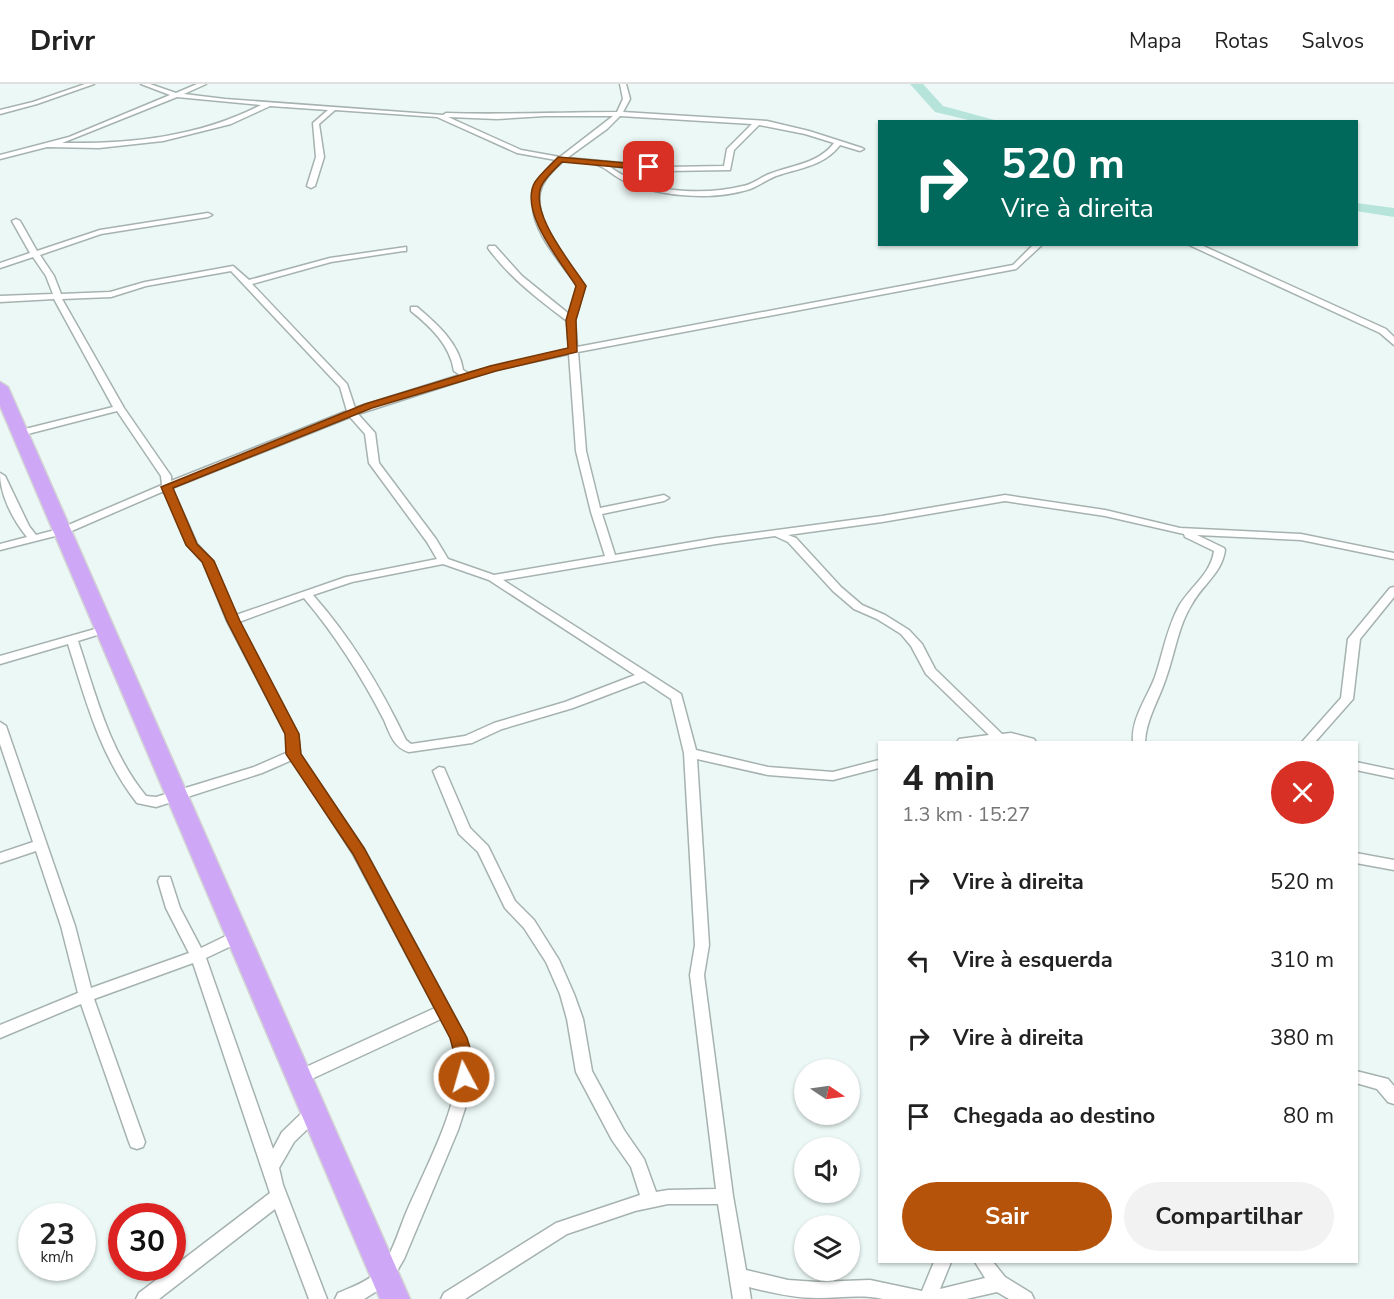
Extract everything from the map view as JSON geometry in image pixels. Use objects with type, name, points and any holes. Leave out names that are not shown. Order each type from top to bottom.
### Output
[{"type":"highway","points":[[0,387],[6,418],[63,531],[395,1299]]},
{"type":"street","points":[[0,112],[91,84]]},
{"type":"street","points":[[144,84],[177,95],[268,104],[438,115],[497,117],[545,114],[620,114],[757,123],[782,126],[860,149]]},
{"type":"street","points":[[0,157],[49,144],[203,84]]},
{"type":"street","points":[[611,559],[596,512],[581,451],[571,320],[581,286],[540,221],[535,206],[535,193],[539,182],[560,159],[616,120],[626,100],[627,90],[623,84]]},
{"type":"street","points":[[49,144],[98,146],[154,140],[220,126],[268,104]]},
{"type":"street","points":[[311,186],[320,157],[316,123],[334,108]]},
{"type":"street","points":[[438,115],[519,152],[560,159],[666,169],[722,170],[729,165],[731,148],[757,123]]},
{"type":"street","points":[[601,163],[614,175],[631,182],[684,192],[715,193],[747,187],[771,175],[797,169],[827,154],[837,142]]},
{"type":"street","points":[[0,266],[100,232],[208,216]]},
{"type":"street","points":[[15,221],[34,254],[44,264],[58,297],[119,408],[166,476],[167,487],[192,545],[208,561],[233,621],[292,734],[294,754],[359,852],[459,1038],[466,1064],[463,1090],[450,1130],[398,1253],[384,1277],[344,1299]]},
{"type":"street","points":[[0,547],[63,531],[352,413],[466,376],[574,350],[1016,267],[1037,246]]},
{"type":"street","points":[[1195,246],[1383,332],[1394,342]]},
{"type":"street","points":[[492,248],[545,303],[571,320]]},
{"type":"street","points":[[246,283],[330,260],[372,256],[403,249]]},
{"type":"street","points":[[0,300],[111,294],[145,284],[233,268],[344,386],[352,413],[370,433],[374,464],[432,541],[444,561]]},
{"type":"street","points":[[414,309],[433,325],[456,357],[459,371],[466,376]]},
{"type":"street","points":[[6,418],[119,408]]},
{"type":"street","points":[[0,476],[24,527],[34,539]]},
{"type":"street","points":[[596,512],[664,498]]},
{"type":"street","points":[[493,578],[774,532],[882,519],[1005,498],[1105,513],[1180,531],[1301,537],[1394,556]]},
{"type":"street","points":[[1180,531],[1220,550]]},
{"type":"street","points":[[774,532],[792,540],[837,589],[858,607],[881,617],[905,632],[916,644],[930,671],[999,738]]},
{"type":"street","points":[[1139,741],[1139,728],[1145,708],[1155,691],[1178,620],[1193,593],[1209,576],[1220,550],[1230,535]]},
{"type":"street","points":[[233,621],[350,579],[444,561],[493,578],[677,697],[690,753],[702,945],[697,975],[725,1196],[742,1299]]},
{"type":"street","points":[[1309,741],[1347,699],[1354,639],[1394,590]]},
{"type":"street","points":[[306,594],[333,624],[364,672],[400,742],[409,748],[468,740],[498,726],[569,705],[645,676]]},
{"type":"street","points":[[0,660],[106,629]]},
{"type":"street","points":[[72,639],[110,750],[142,800],[156,802],[258,770],[294,754]]},
{"type":"street","points":[[0,726],[68,926],[86,996],[137,1142]]},
{"type":"street","points":[[972,741],[1011,737],[1026,741]]},
{"type":"street","points":[[690,753],[768,771],[833,777],[878,764]]},
{"type":"street","points":[[1358,766],[1394,774]]},
{"type":"street","points":[[439,771],[464,831],[483,849],[510,904],[529,924],[552,960],[575,1019],[584,1072],[618,1135],[638,1164],[650,1200]]},
{"type":"street","points":[[0,858],[40,844]]},
{"type":"street","points":[[1358,858],[1394,865]]},
{"type":"street","points":[[165,881],[173,908],[198,956],[279,1196],[318,1299]]},
{"type":"street","points":[[0,1032],[86,996],[198,956],[239,936]]},
{"type":"street","points":[[300,1077],[444,1011]]},
{"type":"street","points":[[1358,1078],[1382,1084],[1394,1096]]},
{"type":"street","points":[[271,1168],[288,1137],[315,1111]]},
{"type":"street","points":[[145,1299],[279,1196]]},
{"type":"street","points":[[450,1299],[562,1228],[650,1200],[668,1197],[725,1196]]},
{"type":"street","points":[[927,1299],[942,1263]]},
{"type":"street","points":[[984,1263],[999,1283],[1025,1299]]},
{"type":"street","points":[[739,1277],[788,1288],[817,1290],[870,1288],[921,1299]]},
{"type":"street","points":[[932,1299],[999,1283]]},
{"type":"waterway","points":[[916,84],[939,109],[987,120]]},
{"type":"waterway","points":[[1358,207],[1394,212]]},
{"type":"route","points":[[464,1077],[466,1064],[459,1038],[359,852],[294,754],[292,734],[233,621],[208,561],[192,545],[167,487],[369,406],[493,368],[574,350],[571,320],[581,286],[540,221],[535,206],[535,193],[539,182],[560,159],[649,167]]}]
